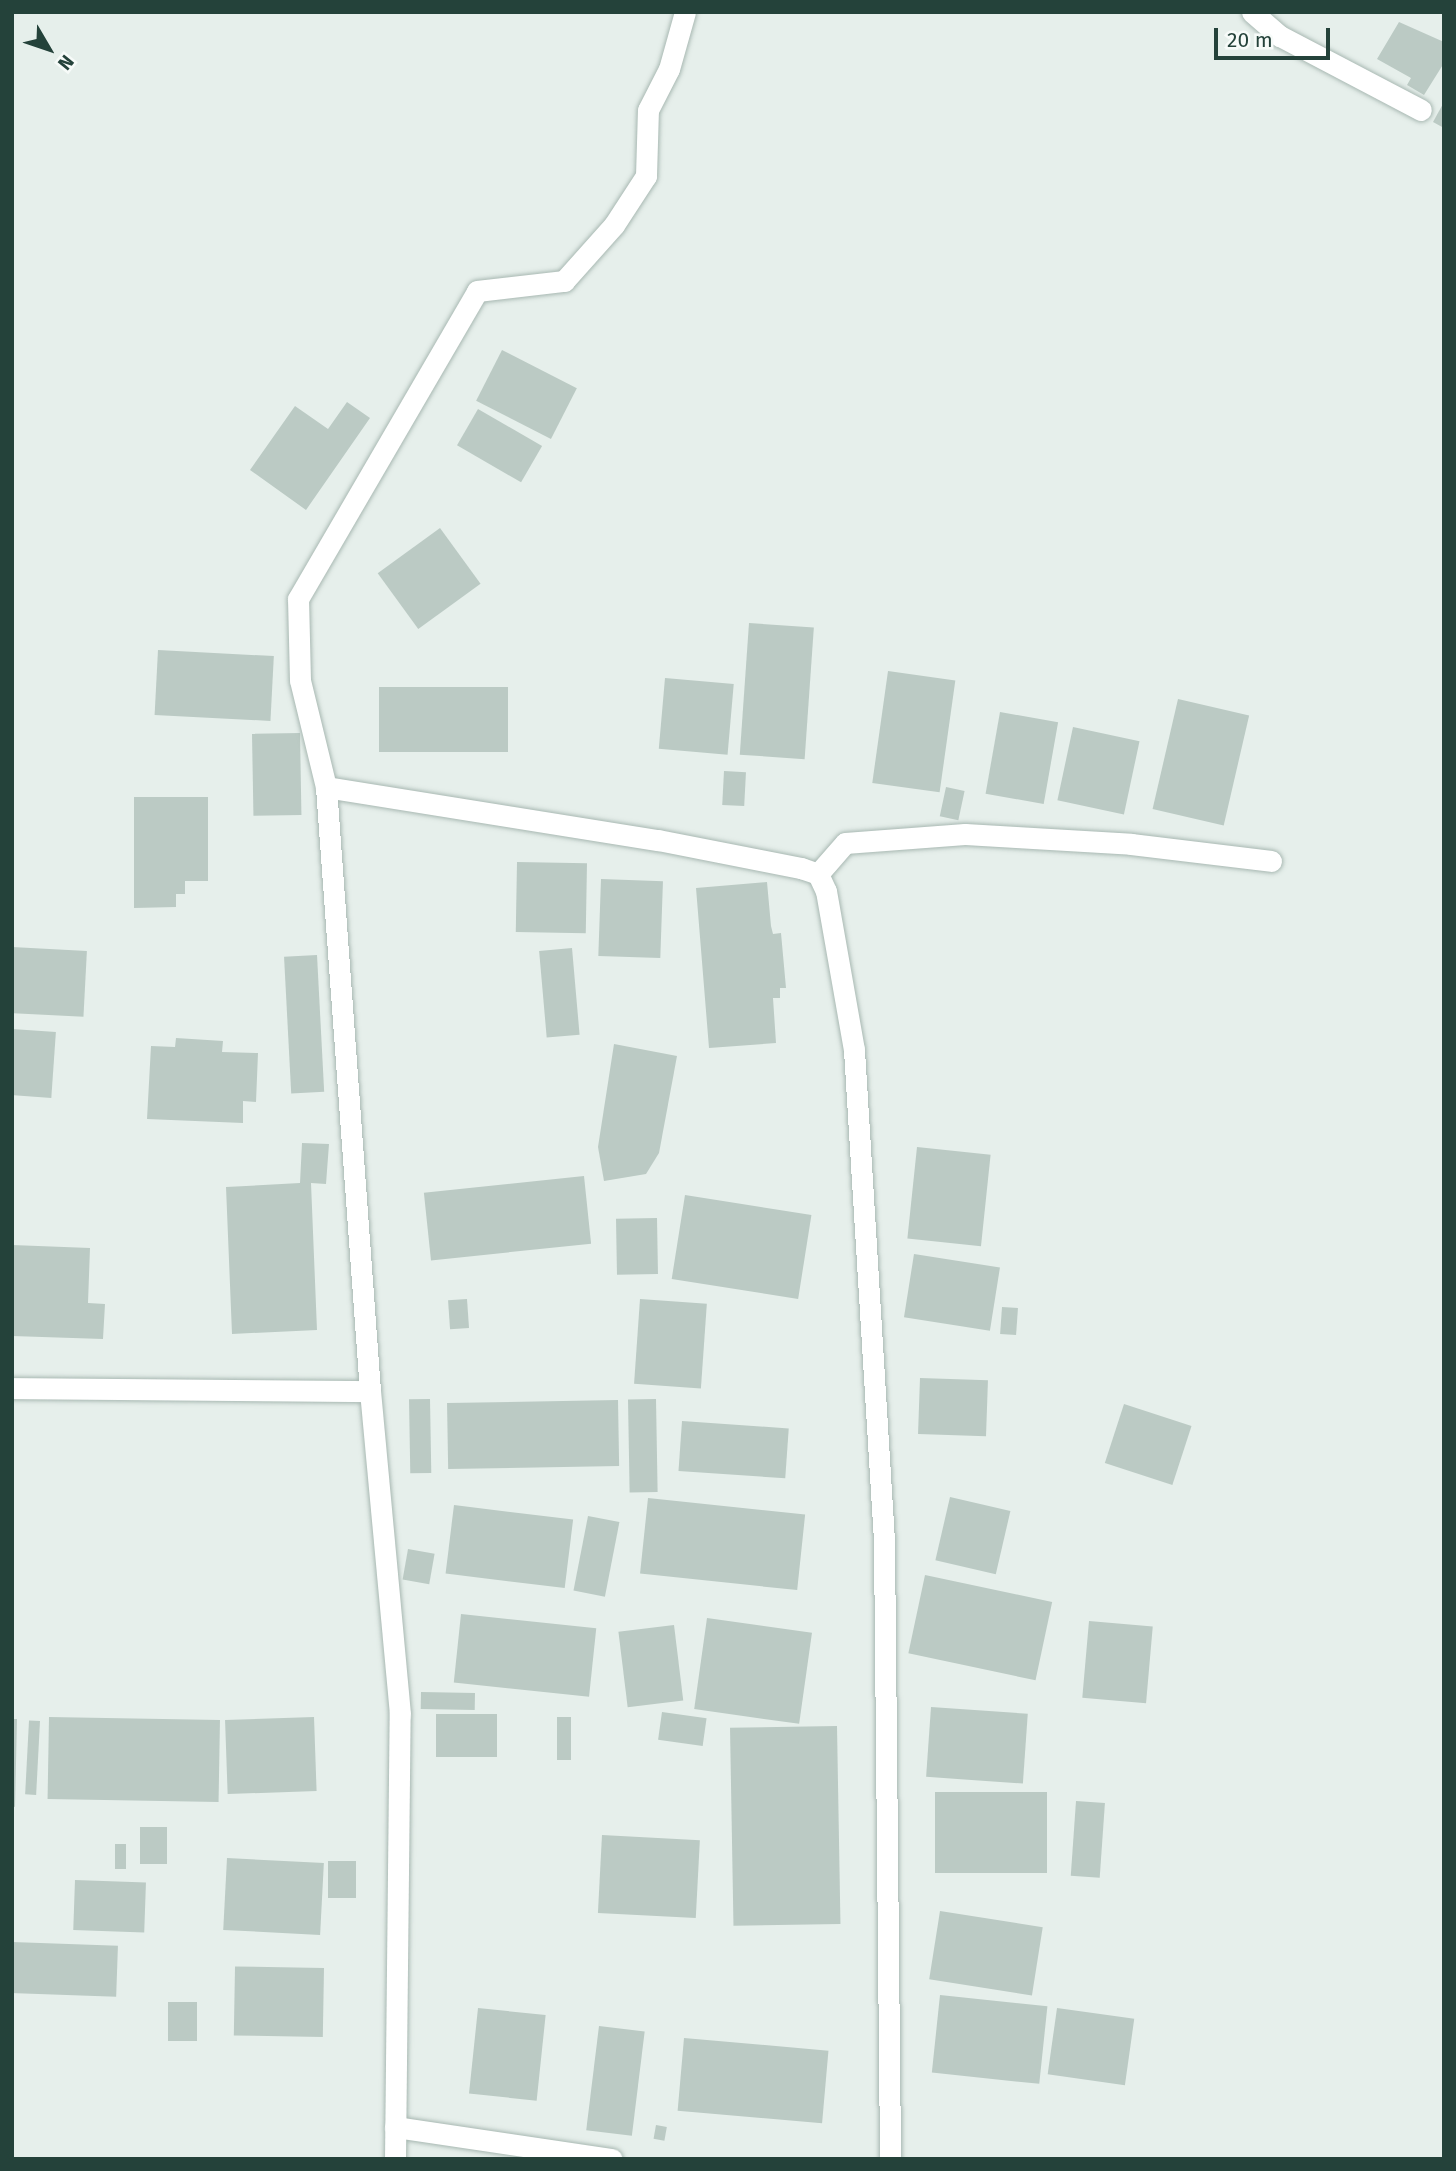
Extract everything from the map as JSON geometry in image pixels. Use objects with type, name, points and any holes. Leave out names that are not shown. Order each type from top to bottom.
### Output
[{"type":"street","points":[[395,2159],[400,1713],[370,1391],[326,787],[300,680],[298,599],[477,291],[564,281],[614,225],[646,176],[648,110],[669,69],[685,12]]},
{"type":"street","points":[[1252,12],[1280,36],[1421,110]]},
{"type":"street","points":[[326,787],[659,840],[818,874]]},
{"type":"street","points":[[818,874],[845,843],[965,834],[1131,844],[1271,861]]},
{"type":"street","points":[[818,874],[826,891],[854,1050],[884,1542],[890,2159]]},
{"type":"street","points":[[12,1388],[370,1391]]},
{"type":"street","points":[[395,2127],[612,2159]]},
{"type":"building","points":[[1399,22],[1444,42],[1444,63],[1424,95],[1407,85],[1411,78],[1377,59]]},
{"type":"building","points":[[1444,102],[1444,128],[1433,122]]},
{"type":"building","points":[[502,350],[577,388],[551,439],[476,401]]},
{"type":"building","points":[[347,402],[370,418],[306,510],[250,470],[295,406],[328,429]]},
{"type":"building","points":[[478,409],[542,446],[521,482],[457,445]]},
{"type":"building","points":[[440,528],[481,584],[418,629],[378,573]]},
{"type":"building","points":[[749,623],[814,628],[805,759],[740,755]]},
{"type":"building","points":[[158,650],[274,656],[270,721],[155,715]]},
{"type":"building","points":[[888,671],[955,680],[940,792],[872,783]]},
{"type":"building","points":[[665,678],[734,684],[728,755],[659,749]]},
{"type":"building","points":[[379,687],[508,687],[508,752],[379,752]]},
{"type":"building","points":[[1178,699],[1249,715],[1224,826],[1153,809]]},
{"type":"building","points":[[1000,712],[1058,722],[1044,804],[986,794]]},
{"type":"building","points":[[1073,727],[1140,741],[1124,814],[1057,800]]},
{"type":"building","points":[[300,733],[301,815],[253,816],[252,734]]},
{"type":"building","points":[[724,771],[746,772],[744,806],[722,805]]},
{"type":"building","points":[[946,787],[965,791],[958,820],[940,816]]},
{"type":"building","points":[[134,797],[208,797],[208,881],[185,881],[185,894],[176,894],[176,907],[134,908]]},
{"type":"building","points":[[517,862],[587,863],[586,933],[516,932]]},
{"type":"building","points":[[601,879],[663,881],[660,958],[598,956]]},
{"type":"building","points":[[767,882],[773,934],[781,933],[786,988],[780,988],[780,998],[773,998],[776,1043],[709,1048],[696,888]]},
{"type":"building","points":[[12,947],[87,951],[83,1017],[12,1013]]},
{"type":"building","points":[[572,948],[580,1035],[547,1038],[539,951]]},
{"type":"building","points":[[317,955],[324,1092],[291,1094],[284,957]]},
{"type":"building","points":[[12,1029],[56,1032],[51,1098],[12,1095]]},
{"type":"building","points":[[176,1038],[223,1041],[222,1052],[258,1053],[256,1102],[243,1101],[243,1123],[147,1119],[151,1046],[175,1047]]},
{"type":"building","points":[[614,1044],[677,1056],[659,1153],[646,1174],[604,1181],[598,1147]]},
{"type":"building","points":[[302,1143],[329,1144],[326,1184],[311,1183],[317,1330],[232,1334],[226,1187],[300,1183]]},
{"type":"building","points":[[917,1147],[991,1155],[981,1246],[907,1238]]},
{"type":"building","points":[[584,1176],[591,1244],[431,1260],[424,1193]]},
{"type":"building","points":[[685,1195],[811,1215],[798,1299],[672,1279]]},
{"type":"building","points":[[657,1218],[658,1274],[617,1275],[616,1219]]},
{"type":"building","points":[[12,1245],[90,1248],[88,1303],[105,1304],[103,1339],[12,1336]]},
{"type":"building","points":[[914,1254],[1000,1268],[990,1331],[904,1317]]},
{"type":"building","points":[[467,1299],[469,1328],[450,1329],[448,1300]]},
{"type":"building","points":[[640,1299],[707,1304],[701,1388],[634,1384]]},
{"type":"building","points":[[1002,1307],[1018,1308],[1016,1335],[1000,1334]]},
{"type":"building","points":[[920,1378],[988,1380],[986,1436],[918,1434]]},
{"type":"building","points":[[409,1399],[430,1399],[431,1473],[410,1473]]},
{"type":"building","points":[[628,1399],[656,1399],[658,1492],[630,1492]]},
{"type":"building","points":[[618,1400],[619,1466],[448,1469],[447,1403]]},
{"type":"building","points":[[1124,1404],[1192,1426],[1172,1485],[1105,1463]]},
{"type":"building","points":[[682,1421],[789,1428],[785,1478],[679,1471]]},
{"type":"building","points":[[950,1497],[1010,1511],[996,1574],[935,1560]]},
{"type":"building","points":[[648,1498],[805,1515],[797,1590],[640,1574]]},
{"type":"building","points":[[454,1505],[573,1520],[565,1588],[446,1573]]},
{"type":"building","points":[[588,1516],[619,1522],[605,1597],[573,1591]]},
{"type":"building","points":[[408,1549],[435,1554],[429,1584],[403,1580]]},
{"type":"building","points":[[925,1575],[1052,1602],[1036,1680],[908,1653]]},
{"type":"building","points":[[461,1614],[596,1628],[589,1697],[454,1683]]},
{"type":"building","points":[[707,1618],[812,1633],[799,1724],[694,1709]]},
{"type":"building","points":[[1089,1621],[1153,1627],[1146,1703],[1082,1698]]},
{"type":"building","points":[[674,1625],[683,1700],[628,1707],[618,1632]]},
{"type":"building","points":[[421,1692],[475,1693],[475,1710],[421,1709]]},
{"type":"building","points":[[931,1707],[1028,1714],[1023,1784],[926,1777]]},
{"type":"building","points":[[662,1712],[707,1718],[703,1746],[658,1740]]},
{"type":"building","points":[[436,1714],[497,1714],[497,1757],[436,1757]]},
{"type":"building","points":[[49,1717],[220,1720],[219,1802],[48,1799]]},
{"type":"building","points":[[314,1717],[317,1791],[228,1794],[225,1720]]},
{"type":"building","points":[[557,1717],[571,1717],[571,1760],[557,1760]]},
{"type":"building","points":[[12,1719],[17,1719],[15,1807],[12,1806]]},
{"type":"building","points":[[29,1720],[40,1721],[36,1795],[25,1794]]},
{"type":"building","points":[[837,1726],[840,1924],[733,1926],[730,1728]]},
{"type":"building","points":[[935,1792],[1047,1792],[1047,1873],[935,1873]]},
{"type":"building","points":[[1076,1801],[1105,1803],[1100,1878],[1071,1876]]},
{"type":"building","points":[[140,1827],[167,1827],[167,1864],[140,1864]]},
{"type":"building","points":[[602,1835],[700,1840],[696,1918],[598,1913]]},
{"type":"building","points":[[115,1844],[126,1844],[126,1869],[115,1869]]},
{"type":"building","points":[[227,1858],[324,1863],[320,1935],[223,1930]]},
{"type":"building","points":[[328,1861],[356,1861],[356,1898],[328,1898]]},
{"type":"building","points":[[75,1880],[146,1882],[144,1932],[73,1930]]},
{"type":"building","points":[[940,1911],[1043,1927],[1032,1995],[929,1979]]},
{"type":"building","points":[[12,1942],[118,1946],[116,1997],[12,1993]]},
{"type":"building","points":[[235,1966],[324,1968],[323,2037],[234,2035]]},
{"type":"building","points":[[940,1995],[1047,2006],[1039,2084],[932,2073]]},
{"type":"building","points":[[168,2002],[197,2002],[197,2041],[168,2041]]},
{"type":"building","points":[[478,2008],[546,2015],[537,2101],[469,2094]]},
{"type":"building","points":[[1057,2008],[1134,2019],[1125,2085],[1048,2074]]},
{"type":"building","points":[[599,2026],[645,2032],[632,2136],[586,2130]]},
{"type":"building","points":[[684,2038],[828,2051],[822,2123],[678,2111]]},
{"type":"building","points":[[656,2125],[667,2127],[664,2141],[654,2139]]}]
